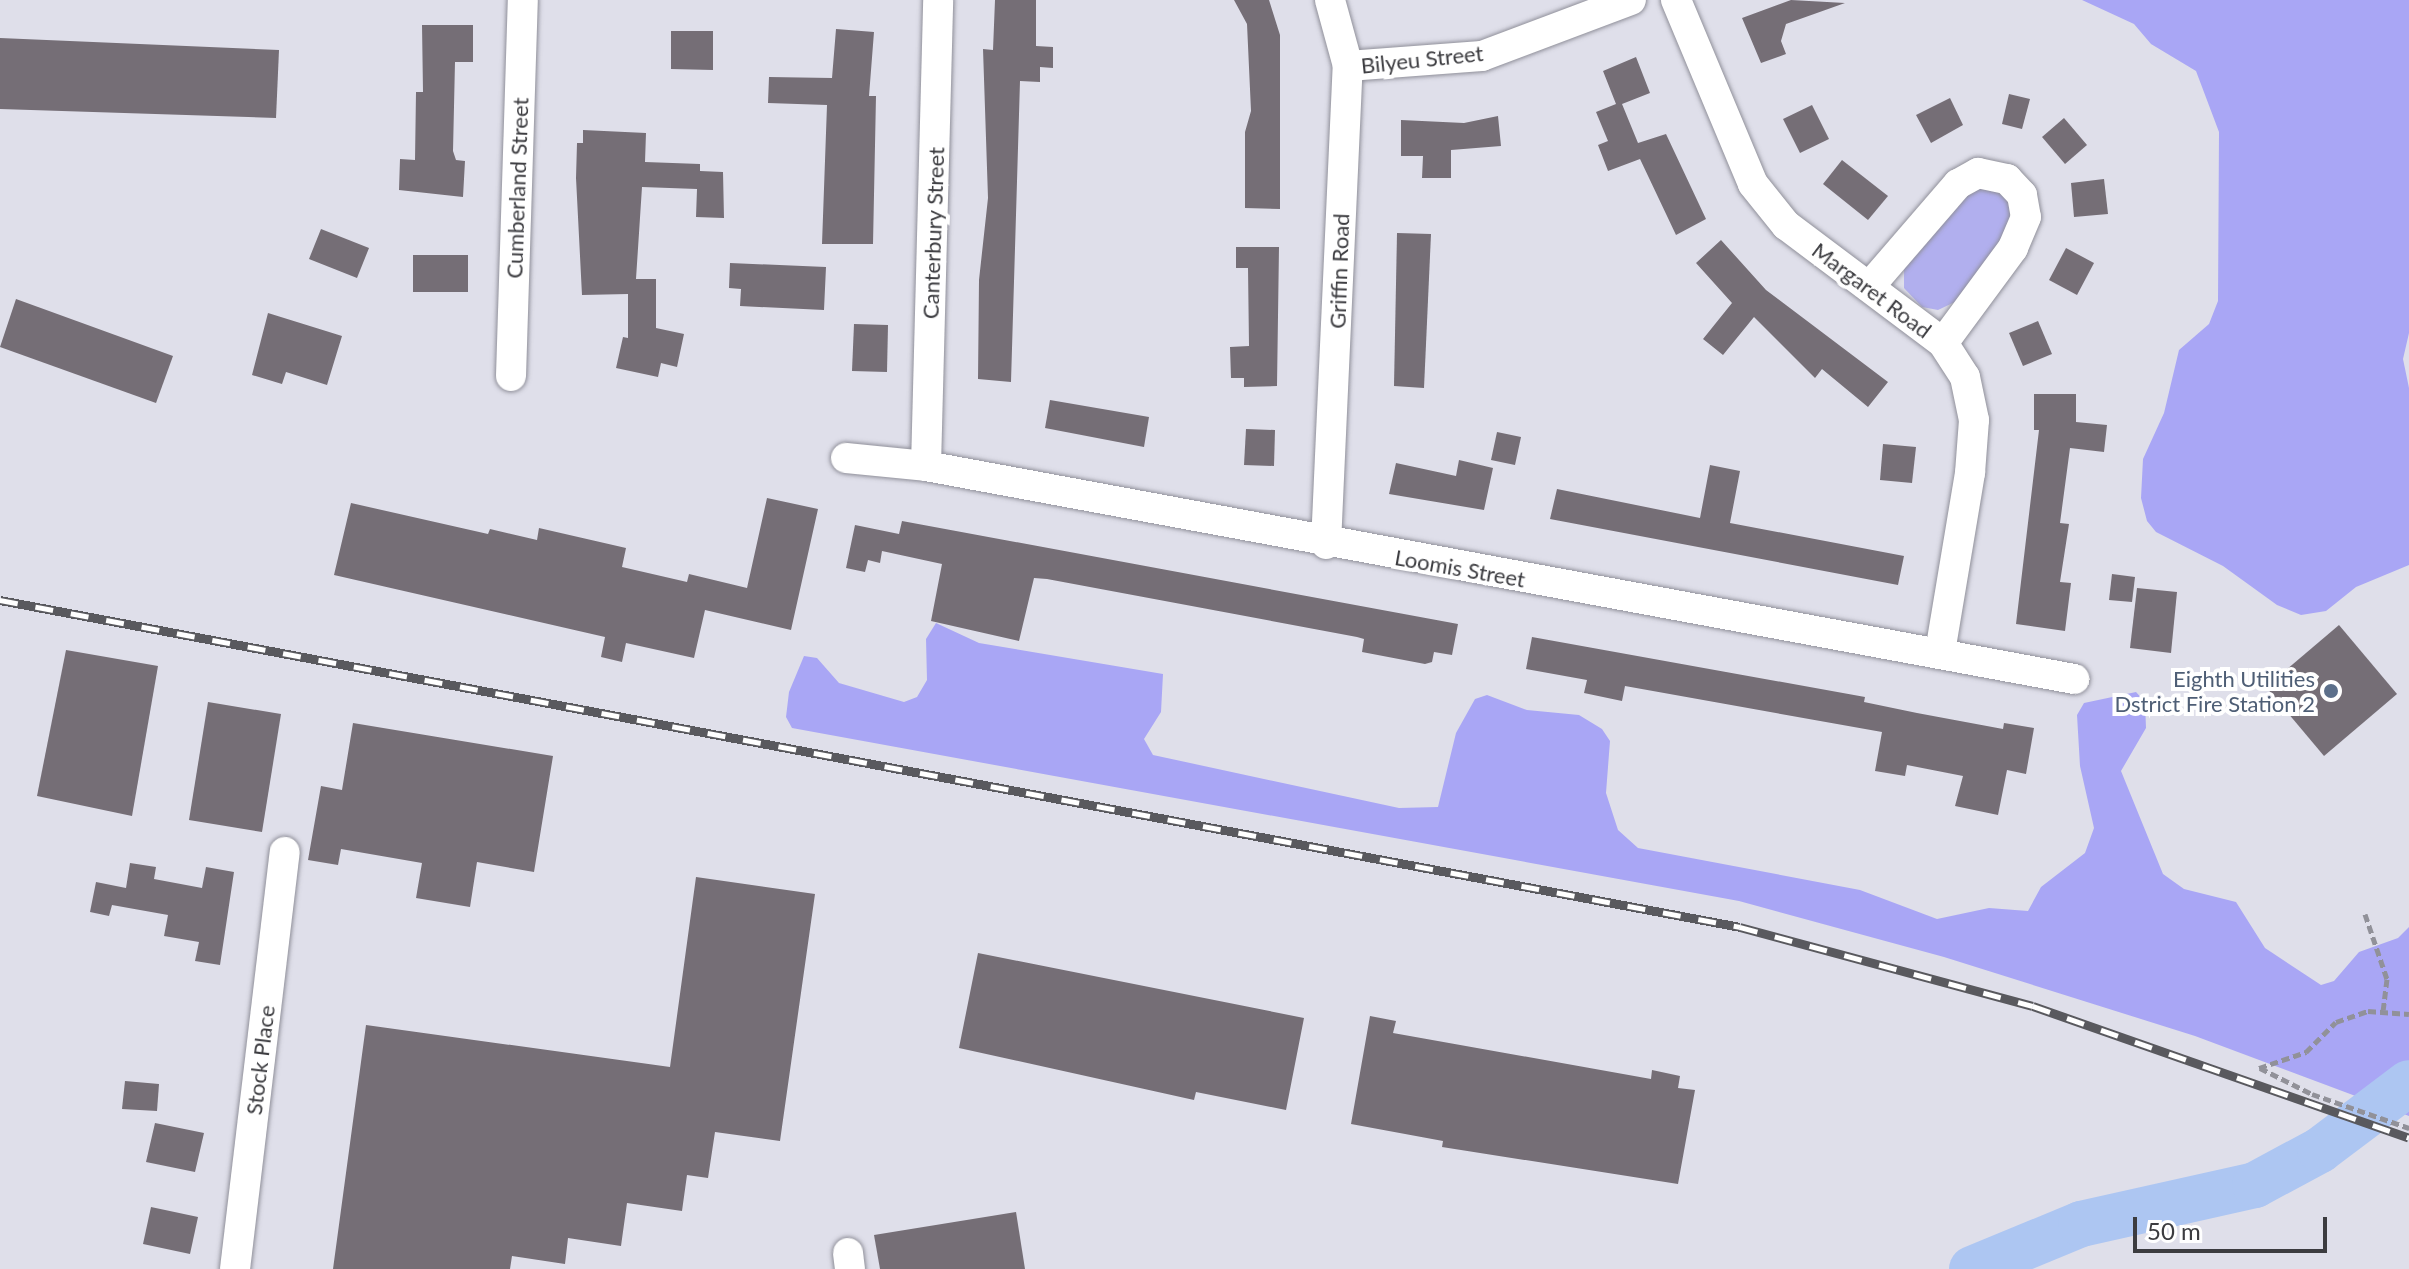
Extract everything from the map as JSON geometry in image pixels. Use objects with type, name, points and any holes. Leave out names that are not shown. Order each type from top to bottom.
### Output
[{"type":"street","name":"Cumberland Street","points":[[511,376],[523,0]]},
{"type":"street","name":"Canterbury Street","points":[[926,466],[938,0]]},
{"type":"street","name":"Griffin Road","points":[[1326,544],[1348,66],[1330,0]]},
{"type":"street","name":"Bilyeu Street","points":[[1348,66],[1482,56],[1631,0]]},
{"type":"street","name":"Margaret Road","points":[[1676,0],[1753,184],[1786,225],[1943,343],[1965,377],[1974,420],[1970,473],[1940,653]]},
{"type":"street","points":[[1869,287],[1958,184],[1978,173],[2007,179],[2022,195],[2026,217],[2013,248],[1943,343]]},
{"type":"street","name":"Loomis Street","points":[[846,458],[926,466],[1326,544],[2074,679]]},
{"type":"street","name":"Stock Place","points":[[235,1269],[285,852]]},
{"type":"path","points":[[2365,914],[2387,979],[2383,1010]]},
{"type":"path","points":[[2409,1014],[2383,1010],[2336,1022],[2306,1052],[2259,1068],[2312,1094],[2409,1128]]},
{"type":"shaded area","points":[[2082,0],[2409,0],[2409,333],[2403,359],[2409,388],[2409,565],[2356,587],[2326,611],[2301,615],[2277,605],[2223,566],[2156,532],[2147,521],[2141,498],[2143,459],[2164,413],[2179,350],[2209,324],[2218,301],[2219,132],[2196,71],[2151,44],[2134,24]]},
{"type":"shaded area","points":[[1978,188],[1997,191],[2008,201],[2012,225],[1957,301],[1938,310],[1922,307],[1904,288],[1904,268],[1961,197]]},
{"type":"shaded area","points":[[936,623],[979,643],[1163,674],[1161,712],[1144,739],[1153,755],[1399,808],[1438,807],[1456,733],[1475,699],[1487,695],[1527,710],[1579,715],[1602,729],[1610,741],[1606,793],[1618,830],[1638,848],[1860,890],[1937,919],[1989,908],[2028,911],[2041,887],[2085,853],[2094,828],[2080,766],[2077,715],[2084,703],[2136,692],[2145,702],[2146,728],[2121,771],[2163,874],[2184,889],[2236,902],[2265,948],[2321,985],[2334,981],[2359,952],[2398,938],[2409,927],[2409,1116],[2195,1036],[1944,957],[1739,901],[792,728],[786,717],[789,692],[804,656],[817,658],[839,683],[904,702],[917,697],[927,680],[926,639]]},
{"type":"building","points":[[995,0],[1036,0],[1036,46],[1053,47],[1053,68],[1040,67],[1040,82],[1020,81],[1011,382],[978,379],[979,280],[988,198],[983,49],[993,50]]},
{"type":"building","points":[[1234,0],[1269,0],[1280,35],[1280,209],[1245,208],[1245,132],[1251,111],[1247,24]]},
{"type":"building","points":[[1791,0],[1845,3],[1786,24],[1781,41],[1786,54],[1761,63],[1742,18]]},
{"type":"building","points":[[422,25],[473,25],[473,62],[455,62],[453,151],[456,160],[465,161],[463,197],[399,190],[400,159],[415,160],[416,92],[423,92]]},
{"type":"building","points":[[836,29],[874,32],[869,96],[876,96],[873,244],[822,244],[827,105],[768,103],[769,77],[832,78]]},
{"type":"building","points":[[671,31],[713,31],[713,70],[671,69]]},
{"type":"building","points":[[0,38],[279,50],[276,118],[0,109]]},
{"type":"building","points":[[1636,57],[1650,93],[1622,104],[1638,143],[1666,134],[1706,219],[1676,235],[1640,159],[1608,171],[1598,145],[1608,141],[1596,112],[1616,104],[1603,71]]},
{"type":"building","points":[[2009,94],[2030,99],[2022,129],[2002,124]]},
{"type":"building","points":[[1950,98],[1963,125],[1931,143],[1916,115]]},
{"type":"building","points":[[1812,105],[1829,139],[1800,153],[1783,119]]},
{"type":"building","points":[[1498,116],[1501,146],[1451,150],[1451,178],[1422,178],[1423,156],[1401,156],[1401,120],[1464,123]]},
{"type":"building","points":[[2064,118],[2087,145],[2065,164],[2042,137]]},
{"type":"building","points":[[583,130],[646,133],[645,162],[700,164],[700,171],[723,172],[724,218],[696,217],[697,189],[642,187],[636,279],[656,279],[656,328],[684,334],[677,367],[661,363],[658,377],[616,368],[623,337],[628,338],[628,294],[582,295],[576,178],[577,143],[583,143]]},
{"type":"building","points":[[1842,160],[1888,196],[1868,220],[1823,184]]},
{"type":"building","points":[[2104,179],[2108,214],[2074,217],[2071,183]]},
{"type":"building","points":[[321,229],[369,248],[357,278],[309,259]]},
{"type":"building","points":[[1397,233],[1431,234],[1424,388],[1394,386]]},
{"type":"building","points":[[1721,240],[1766,290],[1888,382],[1868,407],[1822,369],[1815,378],[1754,317],[1723,355],[1703,339],[1732,303],[1696,263]]},
{"type":"building","points":[[1236,247],[1279,247],[1277,386],[1244,387],[1244,378],[1231,378],[1230,347],[1249,346],[1248,268],[1236,268]]},
{"type":"building","points":[[2066,248],[2094,263],[2077,295],[2049,280]]},
{"type":"building","points":[[413,255],[468,255],[468,292],[413,292]]},
{"type":"building","points":[[730,263],[826,267],[824,310],[740,306],[741,289],[729,288]]},
{"type":"building","points":[[16,299],[173,356],[156,403],[0,347]]},
{"type":"building","points":[[268,313],[342,336],[327,385],[286,372],[282,384],[252,375]]},
{"type":"building","points":[[2038,321],[2052,354],[2023,366],[2009,333]]},
{"type":"building","points":[[854,324],[888,325],[887,372],[852,371]]},
{"type":"building","points":[[2034,394],[2076,394],[2076,422],[2107,425],[2104,452],[2070,448],[2060,523],[2069,524],[2060,582],[2071,583],[2065,631],[2016,624],[2039,430],[2034,430]]},
{"type":"building","points":[[1050,400],[1149,417],[1144,447],[1045,428]]},
{"type":"building","points":[[1246,429],[1275,430],[1274,466],[1244,465]]},
{"type":"building","points":[[1497,432],[1521,437],[1515,465],[1491,460]]},
{"type":"building","points":[[1883,444],[1916,447],[1912,483],[1880,480]]},
{"type":"building","points":[[1459,460],[1493,468],[1484,510],[1389,494],[1396,463],[1456,476]]},
{"type":"building","points":[[1710,465],[1740,471],[1730,523],[1904,556],[1898,585],[1550,519],[1557,489],[1700,518]]},
{"type":"building","points":[[767,498],[818,509],[791,630],[705,610],[694,658],[626,643],[622,662],[601,657],[605,637],[334,575],[351,503],[488,534],[490,529],[537,540],[539,528],[626,548],[622,567],[687,582],[689,574],[747,588]]},
{"type":"building","points":[[902,521],[1458,624],[1452,655],[1434,652],[1432,662],[1425,664],[1362,652],[1364,639],[1357,637],[1034,578],[1019,641],[931,621],[942,564],[882,551],[880,563],[868,560],[865,572],[846,568],[855,525],[899,534]]},
{"type":"building","points":[[2112,574],[2135,577],[2132,602],[2109,600]]},
{"type":"building","points":[[2137,588],[2177,592],[2171,653],[2130,648]]},
{"type":"building","name":"Eighth Utilities Dstrict Fire Station 2","points":[[2339,625],[2397,694],[2324,756],[2266,687]]},
{"type":"building","points":[[1532,637],[1865,697],[1864,702],[2003,729],[2004,723],[2034,728],[2026,774],[2007,770],[1998,815],[1955,806],[1963,776],[1907,765],[1905,776],[1875,771],[1882,732],[1625,686],[1622,701],[1584,693],[1587,680],[1526,669]]},
{"type":"building","points":[[66,650],[158,666],[132,816],[37,796]]},
{"type":"building","points":[[208,702],[281,714],[262,832],[189,820]]},
{"type":"building","points":[[353,723],[553,756],[534,872],[477,862],[470,907],[416,898],[422,863],[341,849],[338,865],[308,860],[321,786],[342,790]]},
{"type":"building","points":[[130,863],[156,867],[154,879],[202,888],[206,867],[234,872],[220,965],[195,961],[199,942],[164,936],[168,915],[112,905],[109,916],[90,912],[96,882],[126,888]]},
{"type":"building","points":[[696,877],[815,894],[780,1141],[715,1132],[708,1178],[687,1175],[682,1211],[627,1203],[621,1246],[568,1238],[565,1264],[512,1256],[510,1269],[333,1269],[366,1025],[670,1067]]},
{"type":"building","points":[[978,953],[1304,1018],[1286,1110],[1196,1092],[1194,1100],[959,1048]]},
{"type":"building","points":[[1370,1016],[1396,1021],[1393,1033],[1651,1079],[1652,1070],[1680,1076],[1678,1088],[1695,1090],[1678,1184],[1442,1147],[1443,1141],[1351,1124]]},
{"type":"building","points":[[125,1081],[159,1084],[157,1111],[122,1109]]},
{"type":"building","points":[[155,1123],[204,1133],[195,1172],[146,1162]]},
{"type":"building","points":[[151,1207],[198,1217],[190,1254],[143,1244]]},
{"type":"building","points":[[1016,1212],[1025,1269],[880,1269],[874,1235]]},
{"type":"waterway","points":[[1972,1269],[2081,1224],[2255,1185],[2320,1150],[2409,1083]]},
{"type":"railway","points":[[0,600],[1740,927],[2033,1006],[2409,1138]]},
{"type":"place","name":"Eighth Utilities Dstrict Fire Station 2","points":[[2331,691]]}]
